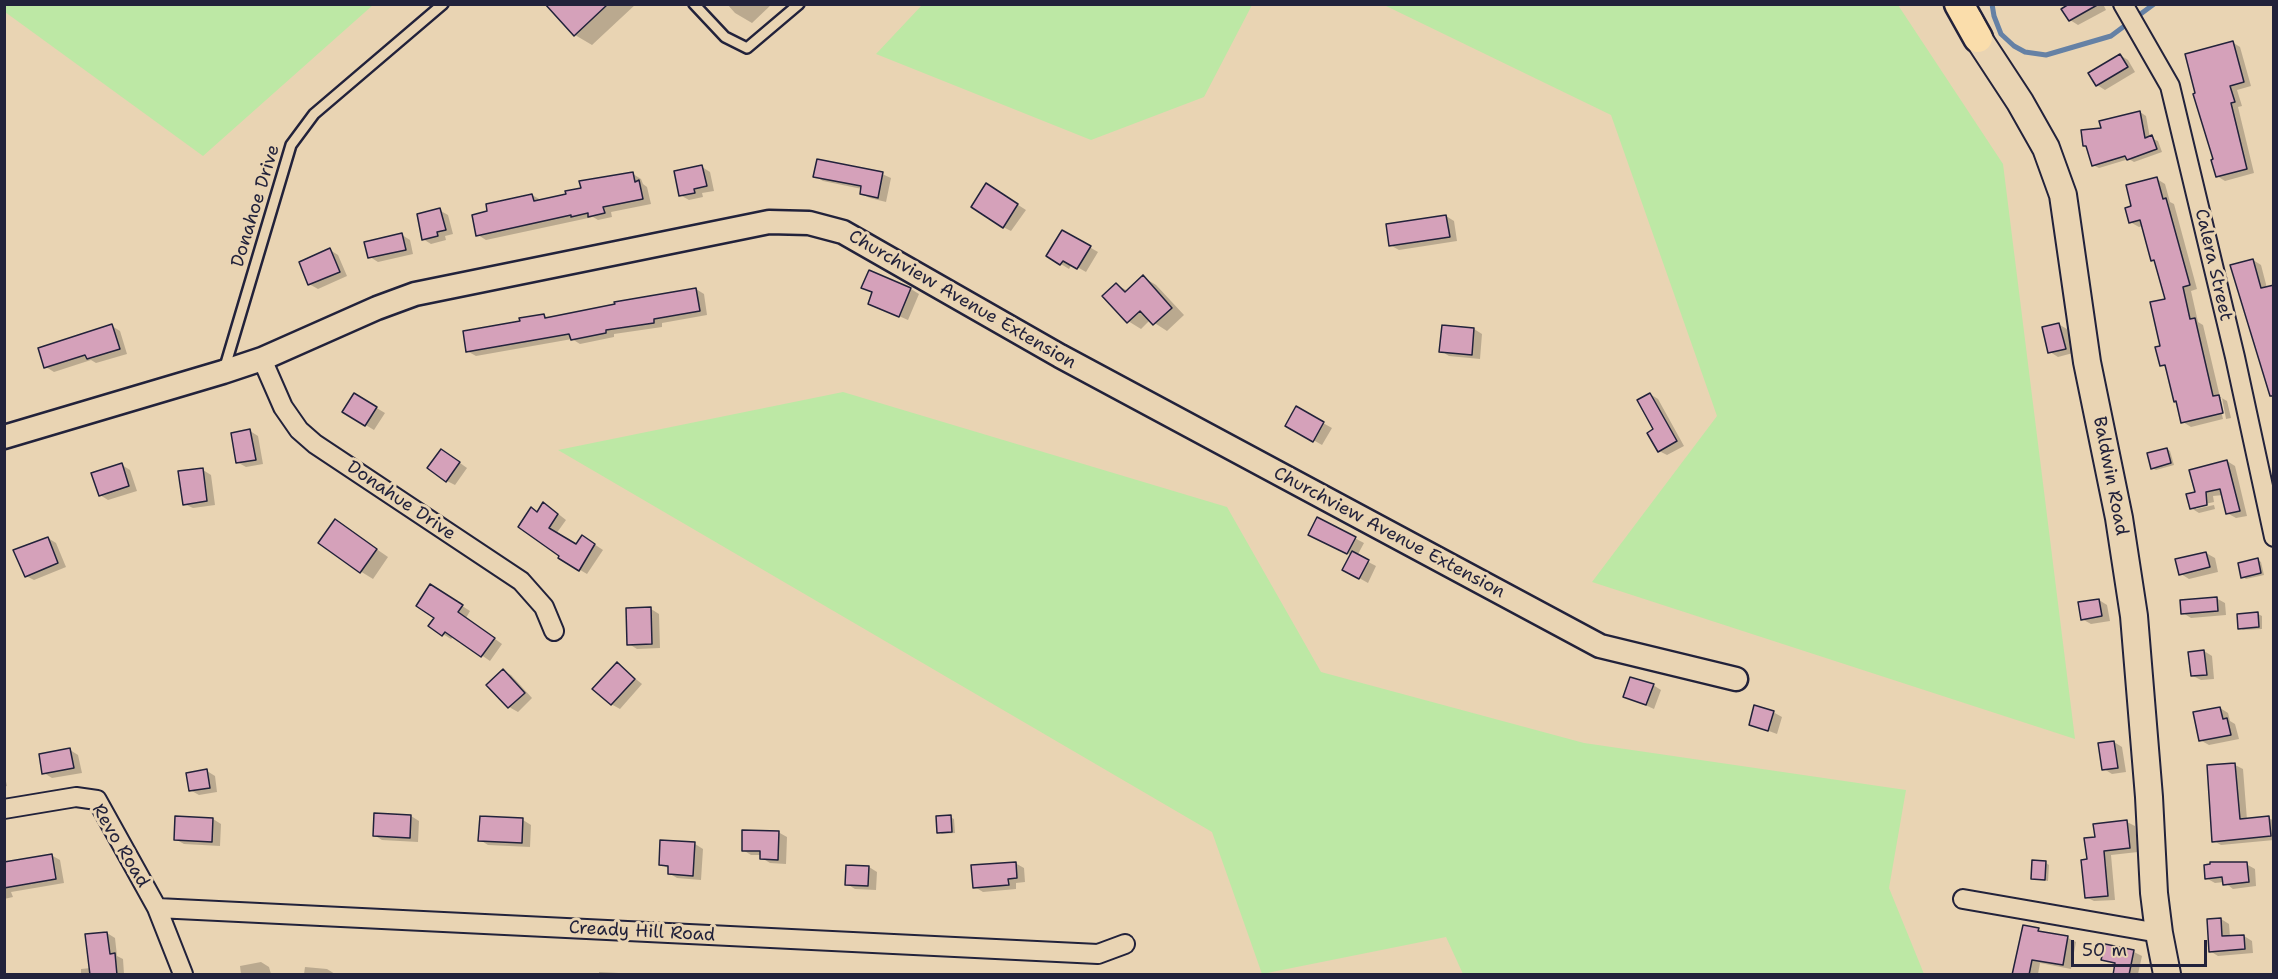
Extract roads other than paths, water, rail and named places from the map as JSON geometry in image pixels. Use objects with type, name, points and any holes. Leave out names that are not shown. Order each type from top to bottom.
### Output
[{"type":"main road","points":[[1960,4],[1978,38]]},
{"type":"main road","name":"Baldwin Road","points":[[1978,38],[2020,102],[2046,148],[2063,195],[2087,362],[2117,507],[2134,616],[2159,933],[2167,975]]},
{"type":"street","name":"Calera Street","points":[[2124,6],[2170,86],[2235,357],[2274,537]]},
{"type":"street","name":"Churchview Avenue Extension","points":[[4,437],[262,359],[377,308],[415,294],[769,222],[809,223],[843,232],[1060,356],[1600,646],[1736,679]]},
{"type":"street","name":"Donahue Drive","points":[[262,359],[283,407],[299,430],[315,444],[521,581],[544,607],[554,631]]},
{"type":"street","name":"Revo Road","points":[[4,808],[76,798],[97,800],[157,908],[183,975]]},
{"type":"street","points":[[1963,899],[2159,933]]},
{"type":"street","name":"Cready Hill Road","points":[[157,908],[1087,954],[1098,954],[1125,944]]},
{"type":"lane","name":"Donahoe Drive","points":[[223,372],[291,145],[314,114],[443,4]]},
{"type":"lane","points":[[694,4],[726,37],[747,48],[799,4]]},
{"type":"waterway","points":[[1992,4],[2001,34],[2025,52],[2046,55],[2111,36],[2154,4]]}]
